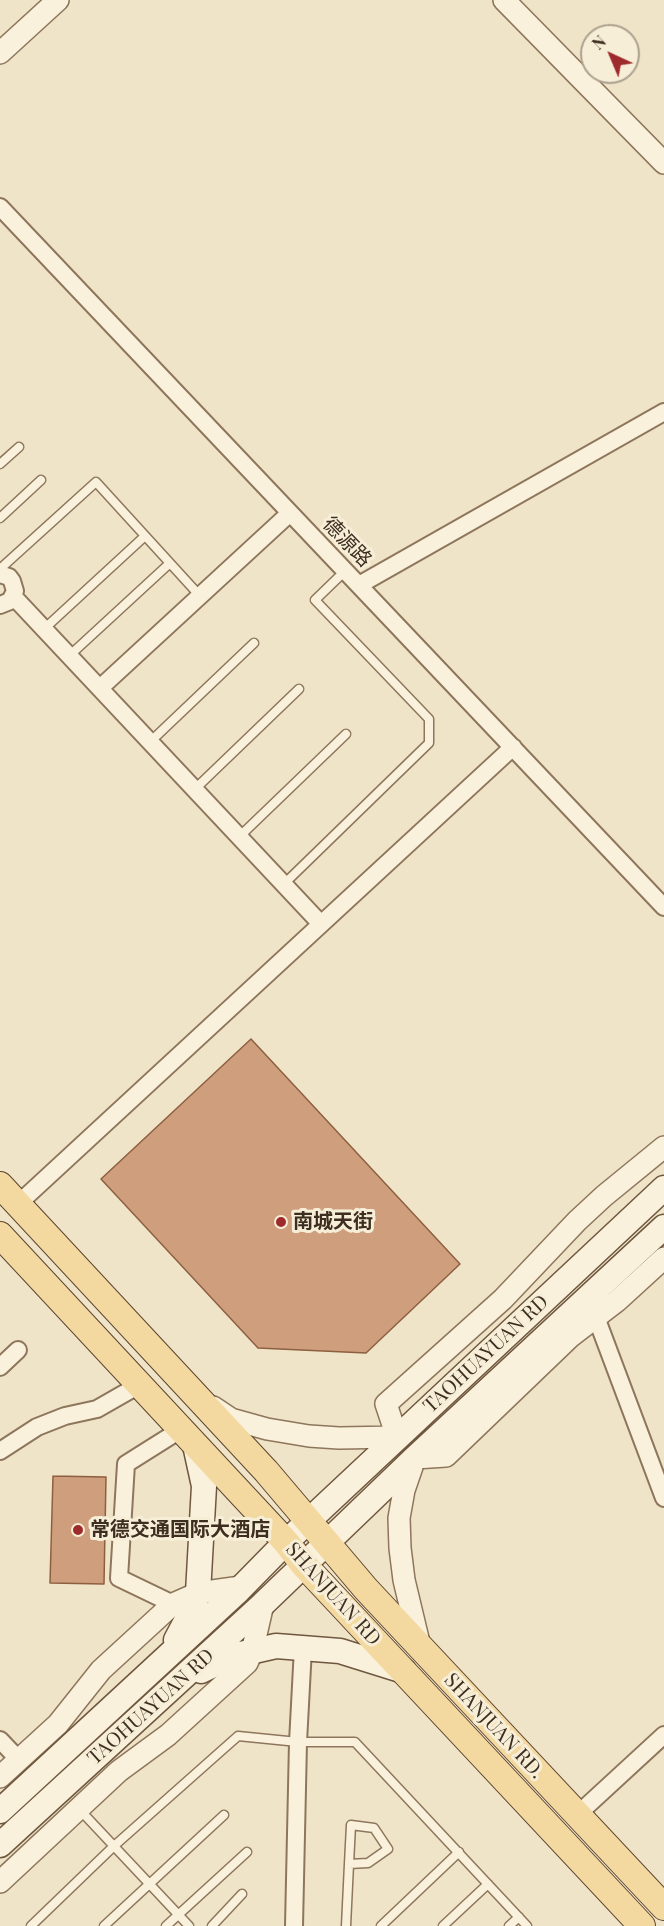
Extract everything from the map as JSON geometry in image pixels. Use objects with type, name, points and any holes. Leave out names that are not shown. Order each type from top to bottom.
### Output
[{"type":"main road","name":"SHANJUAN RD","points":[[0,1185],[309,1520]]},
{"type":"main road","name":"TAOHUAYUAN RD","points":[[0,1811],[169,1655],[309,1520],[664,1188]]},
{"type":"main road","name":"TAOHUAYUAN RD","points":[[0,1845],[263,1604],[415,1458],[593,1307],[664,1227]]},
{"type":"main road","name":"SHANJUAN RD","points":[[0,1235],[286,1542],[303,1564],[642,1926]]},
{"type":"main road","points":[[169,1655],[193,1608],[198,1593],[204,1486],[188,1437]]},
{"type":"main road","points":[[309,1520],[326,1542]]},
{"type":"main road","name":"SHANJUAN RD.","points":[[326,1542],[420,1647],[664,1907]]},
{"type":"main road","points":[[179,1681],[232,1656],[276,1646],[340,1651],[404,1671]]},
{"type":"street","points":[[504,0],[664,163]]},
{"type":"street","points":[[0,53],[53,2]]},
{"type":"street","name":"德源路","points":[[0,207],[664,906]]},
{"type":"street","points":[[359,585],[664,412]]},
{"type":"street","points":[[100,688],[290,513]]},
{"type":"street","points":[[0,574],[9,577],[15,591],[7,601],[44,629],[321,924]]},
{"type":"street","points":[[18,1204],[513,747]]},
{"type":"street","points":[[199,1399],[231,1419],[267,1429],[329,1438],[397,1437],[386,1404],[503,1299],[604,1196],[664,1147]]},
{"type":"street","points":[[664,1258],[593,1307],[664,1498]]},
{"type":"street","points":[[503,1299],[522,1320]]},
{"type":"street","points":[[0,1367],[18,1350]]},
{"type":"street","points":[[0,1451],[37,1427],[65,1416],[97,1409],[139,1385]]},
{"type":"street","points":[[173,1604],[119,1578],[126,1464],[188,1437]]},
{"type":"street","points":[[415,1458],[404,1490],[399,1518],[404,1580],[420,1647]]},
{"type":"street","points":[[0,1777],[58,1724],[101,1670],[173,1604],[198,1593],[241,1587]]},
{"type":"street","points":[[0,1882],[119,1772],[168,1735],[247,1663],[252,1652],[263,1604]]},
{"type":"street","points":[[294,1926],[298,1742],[303,1648]]},
{"type":"street","points":[[577,1815],[664,1736]]},
{"type":"street","points":[[0,1740],[36,1778]]},
{"type":"lane","points":[[0,464],[19,447]]},
{"type":"lane","points":[[0,518],[41,480]]},
{"type":"lane","points":[[0,569],[96,482],[200,596]]},
{"type":"lane","points":[[44,629],[145,536]]},
{"type":"lane","points":[[69,656],[170,563]]},
{"type":"lane","points":[[284,884],[429,743],[429,719],[315,600],[345,571]]},
{"type":"lane","points":[[150,742],[254,642]]},
{"type":"lane","points":[[195,789],[299,689]]},
{"type":"lane","points":[[239,837],[346,734]]},
{"type":"lane","points":[[31,1926],[114,1846],[238,1736],[298,1742],[356,1742],[527,1926]]},
{"type":"lane","points":[[80,1809],[189,1926]]},
{"type":"lane","points":[[104,1926],[224,1815]]},
{"type":"lane","points":[[346,1926],[349,1864],[351,1825],[374,1828],[388,1849],[368,1863],[349,1864]]},
{"type":"lane","points":[[166,1926],[247,1852]]},
{"type":"lane","points":[[381,1926],[459,1852]]},
{"type":"lane","points":[[443,1926],[488,1884]]},
{"type":"lane","points":[[212,1926],[242,1894]]},
{"type":"lane","points":[[509,1926],[519,1917]]},
{"type":"building","name":"南城天街","points":[[251,1039],[460,1264],[366,1353],[258,1348],[101,1179]]},
{"type":"building","name":"常德交通国际大酒店","points":[[53,1476],[106,1477],[104,1584],[50,1583]]},
{"type":"place","name":"南城天街","points":[[281,1222]]},
{"type":"place","name":"常德交通国际大酒店","points":[[78,1530]]}]
